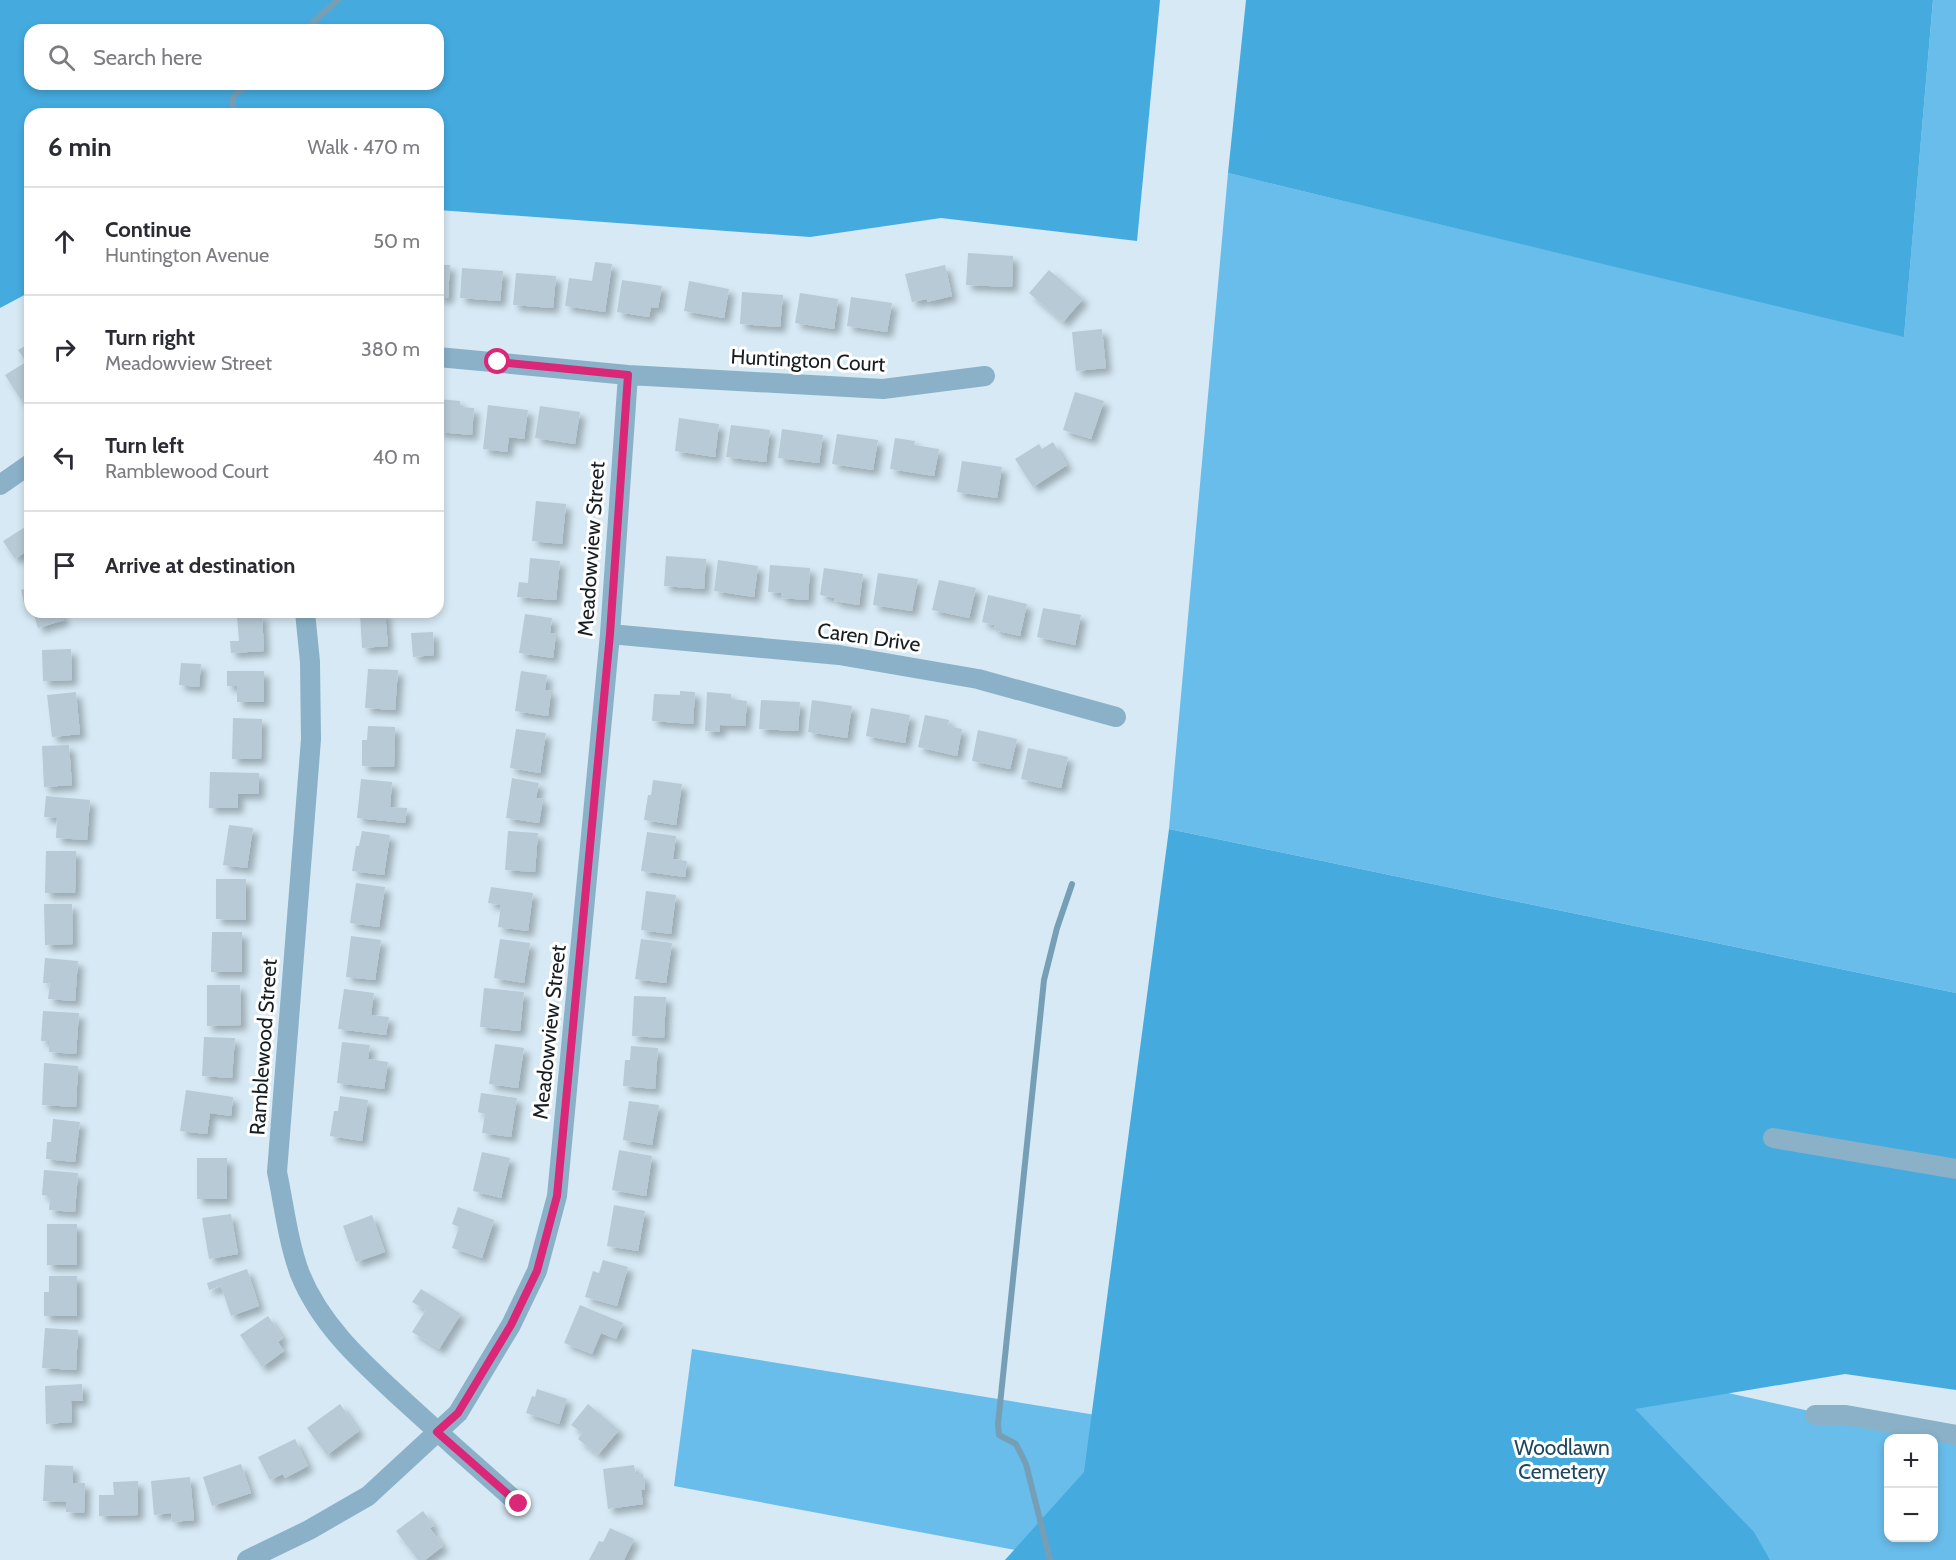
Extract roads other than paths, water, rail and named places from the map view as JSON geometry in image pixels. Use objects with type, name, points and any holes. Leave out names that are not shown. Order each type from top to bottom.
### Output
[{"type":"street","name":"Huntington Court","points":[[444,358],[628,375],[883,389],[985,376]]},
{"type":"street","name":"Meadowview Street","points":[[248,1560],[309,1530],[368,1496],[458,1413],[511,1325],[537,1271],[557,1196],[610,634],[628,375]]},
{"type":"street","points":[[0,485],[24,468]]},
{"type":"street","name":"Ramblewood Street","points":[[306,618],[310,662],[311,739],[277,1172],[290,1236],[300,1274],[324,1319],[356,1356],[437,1432],[519,1504]]},
{"type":"street","name":"Caren Drive","points":[[610,634],[839,655],[978,679],[1116,717]]},
{"type":"street","points":[[1773,1138],[1956,1169]]},
{"type":"street","points":[[1815,1415],[1846,1415],[1956,1435]]},
{"type":"waterway","points":[[311,24],[338,0]]},
{"type":"waterway","points":[[233,108],[233,97],[241,90]]},
{"type":"waterway","points":[[1050,1560],[1026,1464],[1016,1444],[999,1435],[998,1424],[1044,980],[1057,928],[1072,884]]},
{"type":"park label","name":"Woodlawn Cemetery","points":[[1562,1459]]}]
